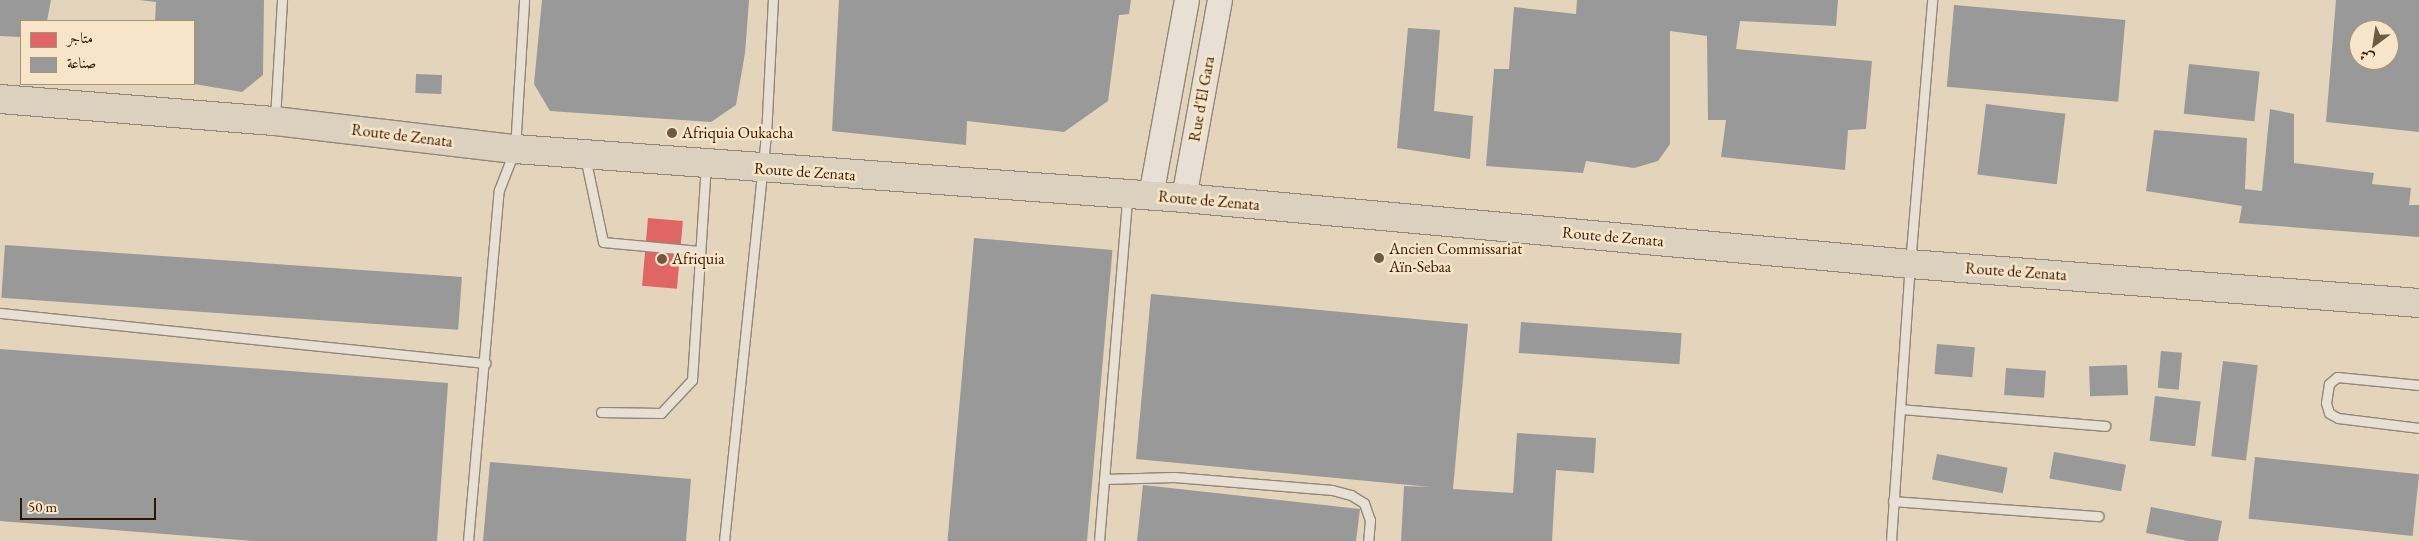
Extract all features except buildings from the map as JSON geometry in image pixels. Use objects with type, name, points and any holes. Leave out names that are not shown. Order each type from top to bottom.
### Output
[{"type":"main road","name":"Route de Zenata","points":[[0,99],[275,121],[515,149],[762,169],[1184,198],[1910,264],[2419,303]]},
{"type":"street","name":"Rue d'El Gara","points":[[1139,195],[1187,0]]},
{"type":"street","name":"Rue d'El Gara","points":[[1184,198],[1220,0]]},
{"type":"lane","points":[[275,121],[282,0]]},
{"type":"lane","points":[[468,541],[499,190],[515,149],[524,0]]},
{"type":"lane","points":[[724,541],[762,169],[773,0]]},
{"type":"lane","points":[[1890,541],[1910,264],[1932,0]]},
{"type":"lane","points":[[584,154],[603,242],[700,252]]},
{"type":"lane","points":[[601,412],[661,413],[692,380],[707,164]]},
{"type":"lane","points":[[1099,541],[1104,479],[1139,195]]},
{"type":"lane","points":[[0,313],[485,363]]},
{"type":"lane","points":[[2419,385],[2337,377],[2329,384],[2326,404],[2329,414],[2338,418],[2419,428]]},
{"type":"lane","points":[[1900,409],[2105,426]]},
{"type":"lane","points":[[1104,479],[1174,477],[1332,490],[1351,495],[1364,503],[1370,520],[1368,541]]},
{"type":"lane","points":[[1893,501],[2098,516]]},
{"type":"place","name":"Afriquia Oukacha","points":[[672,133]]},
{"type":"place","name":"Ancien Commissariat Aïn-Sebaa","points":[[1379,258]]},
{"type":"place","name":"Afriquia","points":[[662,259]]}]
